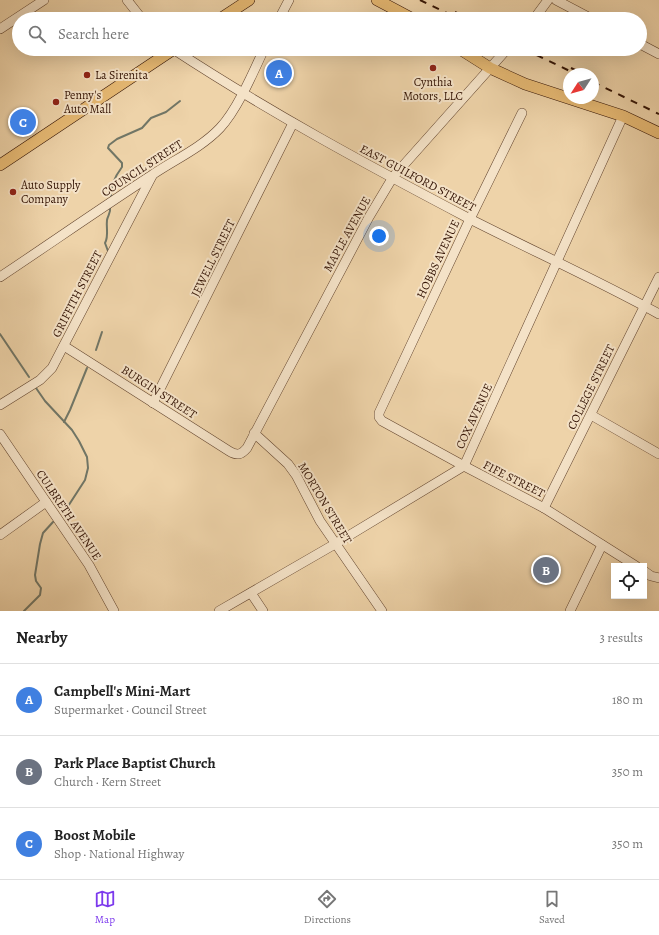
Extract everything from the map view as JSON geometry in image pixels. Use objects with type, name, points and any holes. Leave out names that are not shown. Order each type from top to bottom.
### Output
[{"type":"main road","points":[[231,12],[249,0]]},
{"type":"main road","points":[[377,0],[400,12]]},
{"type":"main road","points":[[0,166],[164,56]]},
{"type":"main road","points":[[471,56],[490,68],[525,84],[623,116],[659,133]]},
{"type":"street","points":[[26,12],[44,0]]},
{"type":"street","points":[[127,0],[136,12]]},
{"type":"street","points":[[283,12],[289,0]]},
{"type":"street","points":[[539,12],[548,0]]},
{"type":"street","points":[[556,0],[579,12]]},
{"type":"street","points":[[0,30],[12,22]]},
{"type":"street","points":[[647,48],[659,54]]},
{"type":"street","name":"EAST GUILFORD STREET","points":[[185,56],[242,94],[393,178],[470,219],[659,314]]},
{"type":"street","name":"COUNCIL STREET","points":[[0,277],[209,138],[221,128],[242,94],[261,56]]},
{"type":"street","name":"MAPLE AVENUE","points":[[241,454],[247,448],[369,217],[393,178],[501,56]]},
{"type":"street","name":"HOBBS AVENUE","points":[[379,417],[379,413],[470,219],[522,113]]},
{"type":"street","name":"COX AVENUE","points":[[219,611],[335,544],[464,466],[623,116]]},
{"type":"street","name":"JEWELL STREET","points":[[154,403],[293,123]]},
{"type":"street","name":"GRIFFITH STREET","points":[[0,405],[40,380],[52,368],[153,174]]},
{"type":"street","name":"COLLEGE STREET","points":[[544,508],[659,277]]},
{"type":"street","name":"BURGIN STREET","points":[[64,346],[234,455],[241,454]]},
{"type":"street","points":[[591,415],[659,454]]},
{"type":"street","name":"FIFE STREET","points":[[379,417],[382,421],[544,508],[631,563]]},
{"type":"street","name":"MORTON STREET","points":[[254,433],[288,464],[296,475],[320,521],[382,611]]},
{"type":"street","name":"CULBRETH AVENUE","points":[[0,434],[89,565],[114,611]]},
{"type":"street","points":[[0,535],[46,502]]},
{"type":"street","points":[[570,611],[602,545]]},
{"type":"street","points":[[647,573],[659,578]]},
{"type":"street","points":[[251,593],[263,611]]},
{"type":"waterway","points":[[111,197],[112,185],[122,167],[122,163],[108,148],[109,145],[117,139],[142,128],[151,118],[166,112],[180,101]]},
{"type":"waterway","points":[[108,251],[105,243],[110,207]]},
{"type":"waterway","points":[[96,350],[102,332]]},
{"type":"waterway","points":[[0,334],[29,377]]},
{"type":"waterway","points":[[64,422],[87,368]]},
{"type":"waterway","points":[[36,388],[45,401],[72,430],[87,457],[88,468],[85,480],[63,514]]},
{"type":"waterway","points":[[24,611],[40,595],[41,588],[36,581],[35,575],[40,544],[43,533],[53,522]]},
{"type":"railway","points":[[420,0],[445,12]]},
{"type":"railway","points":[[539,56],[564,68]]},
{"type":"railway","points":[[599,85],[659,114]]},
{"type":"place","name":"Cynthia Motors, LLC","points":[[433,68]]},
{"type":"place","name":"Campbell's Mini-Mart","points":[[279,73]]},
{"type":"place","name":"La Sirenita","points":[[87,75]]},
{"type":"place","name":"Penny's Auto Mall","points":[[56,102]]},
{"type":"place","name":"Boost Mobile","points":[[23,122]]},
{"type":"place","name":"Auto Supply Company","points":[[13,192]]},
{"type":"place","name":"Park Place Baptist Church","points":[[546,570]]}]
